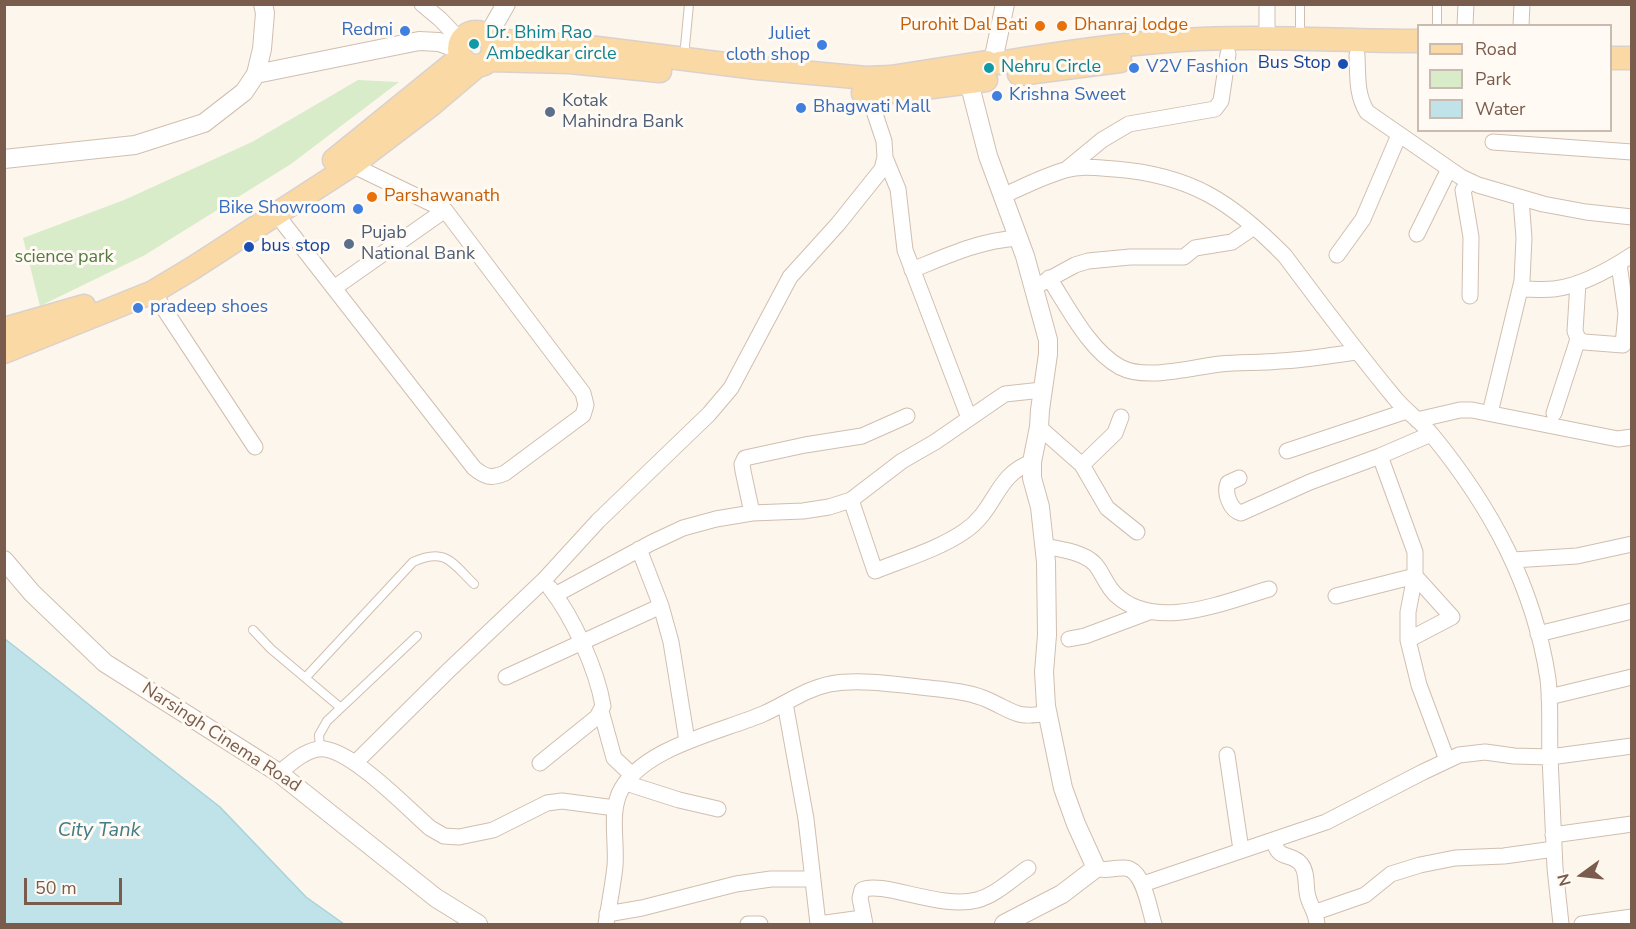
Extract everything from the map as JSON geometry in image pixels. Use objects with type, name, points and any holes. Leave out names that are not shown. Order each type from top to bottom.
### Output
[{"type":"main road","points":[[4,352],[9,342],[4,330],[113,296],[220,237],[337,158],[475,50],[590,47],[684,67],[868,93],[894,93],[1083,50],[1180,40],[1300,38],[1417,41]]},
{"type":"main road","points":[[1612,43],[1632,43]]},
{"type":"main road","points":[[4,352],[153,292],[277,215],[352,165],[431,105],[475,50]]},
{"type":"main road","points":[[684,67],[866,78],[1190,55],[1417,56]]},
{"type":"main road","points":[[1612,58],[1632,58]]},
{"type":"street","points":[[4,159],[135,145],[204,123],[244,92],[256,74],[262,49],[265,14],[263,4]]},
{"type":"street","points":[[422,4],[440,12],[475,50]]},
{"type":"street","points":[[475,50],[506,4]]},
{"type":"street","points":[[1005,4],[989,71],[982,134],[1018,238],[1042,283],[1100,350],[1118,366],[1128,370],[1168,372],[1221,364],[1282,361],[1358,352]]},
{"type":"street","points":[[1267,4],[1267,38]]},
{"type":"street","points":[[1465,24],[1466,4]]},
{"type":"street","points":[[1521,24],[1522,4]]},
{"type":"street","points":[[256,74],[419,41],[439,42],[475,50]]},
{"type":"street","points":[[1066,170],[1102,140],[1129,124],[1215,109],[1221,101],[1228,54]]},
{"type":"street","points":[[1357,55],[1361,102],[1371,116],[1470,182],[1521,199],[1586,212],[1632,217]]},
{"type":"street","points":[[868,93],[884,141],[885,157],[882,169]]},
{"type":"street","points":[[1337,255],[1363,219],[1399,135]]},
{"type":"street","points":[[1493,142],[1632,152]]},
{"type":"street","points":[[356,762],[448,670],[544,580],[598,521],[709,414],[731,388],[790,278],[838,224],[882,169],[886,160],[898,189],[905,250],[969,418]]},
{"type":"street","points":[[277,215],[474,468],[484,476],[494,478],[505,473],[583,415],[586,405],[583,393],[445,210],[352,165]]},
{"type":"street","points":[[1002,196],[1066,170],[1098,167],[1144,171],[1179,180],[1207,192],[1254,226],[1285,256],[1358,352],[1412,416],[1431,434],[1471,487],[1505,541],[1528,597],[1538,634],[1548,679],[1554,842],[1561,924]]},
{"type":"street","points":[[1417,234],[1449,169]]},
{"type":"street","points":[[1470,182],[1463,190],[1471,237],[1470,296]]},
{"type":"street","points":[[1490,413],[1521,289],[1524,238],[1521,199]]},
{"type":"street","points":[[334,288],[445,210]]},
{"type":"street","points":[[1042,283],[1075,265],[1095,260],[1130,257],[1184,257],[1195,248],[1232,242],[1254,226]]},
{"type":"street","points":[[912,270],[976,245],[994,240],[1018,238]]},
{"type":"street","points":[[1521,289],[1553,289],[1578,283],[1625,260],[1626,313],[1623,345],[1584,342],[1578,339]]},
{"type":"street","points":[[1042,283],[1048,354],[1042,390],[1040,427],[1032,462],[1032,478],[1040,507],[1044,546],[1047,635],[1044,672],[1047,713],[1063,788],[1096,868]]},
{"type":"street","points":[[1554,413],[1578,339],[1575,331],[1578,283]]},
{"type":"street","points":[[153,292],[255,447]]},
{"type":"street","points":[[555,595],[683,528],[752,513],[803,511],[829,507],[851,500],[902,461],[1005,394],[1042,390]]},
{"type":"street","points":[[1287,451],[1412,416],[1460,410],[1490,413],[1618,439],[1632,437]]},
{"type":"street","points":[[752,513],[742,464],[745,458],[862,436],[908,416]]},
{"type":"street","points":[[1082,465],[1115,433],[1121,417]]},
{"type":"street","points":[[1040,427],[1082,465],[1107,508],[1137,532]]},
{"type":"street","points":[[1239,478],[1228,483],[1226,491],[1233,508],[1241,513],[1310,482],[1431,434]]},
{"type":"street","points":[[1380,456],[1415,552],[1415,576],[1408,612],[1408,640],[1419,685],[1447,760]]},
{"type":"street","points":[[851,500],[875,571],[923,553],[966,531],[992,503],[1009,475],[1020,466],[1032,462]]},
{"type":"street","points":[[1513,560],[1578,556],[1632,544]]},
{"type":"street","points":[[1044,546],[1080,555],[1093,561],[1117,596],[1137,609],[1149,612],[1179,613],[1269,589]]},
{"type":"street","points":[[639,549],[661,606],[671,642],[687,741]]},
{"type":"street","name":"Narsingh Cinema Road","points":[[4,560],[32,593],[105,663],[279,772],[436,898],[478,924]]},
{"type":"street","points":[[1336,597],[1415,576]]},
{"type":"street","points":[[1408,640],[1452,617],[1415,576]]},
{"type":"street","points":[[540,763],[574,737],[601,711],[603,705],[602,696],[582,643],[544,580]]},
{"type":"street","points":[[506,677],[661,606]]},
{"type":"street","points":[[1538,634],[1632,611]]},
{"type":"street","points":[[1069,639],[1084,636],[1149,612]]},
{"type":"street","points":[[1549,697],[1632,677]]},
{"type":"street","points":[[812,879],[771,879],[736,884],[607,919],[615,867],[615,808],[620,793],[628,779],[656,757],[687,741],[733,727],[813,689],[831,684],[856,682],[956,691],[986,699],[1017,715],[1029,717],[1047,713]]},
{"type":"street","points":[[785,703],[806,819],[818,924],[863,921],[860,898],[862,890],[868,887],[954,903],[976,900],[993,893],[1028,868]]},
{"type":"street","points":[[601,711],[614,758],[628,779],[679,800],[718,809]]},
{"type":"street","points":[[1143,884],[1341,816],[1447,760],[1472,752],[1550,757],[1632,746]]},
{"type":"street","points":[[279,772],[303,754],[320,749],[336,752],[356,762],[430,828],[444,836],[459,837],[493,830],[547,803],[581,802],[615,808]]},
{"type":"street","points":[[1227,755],[1241,850]]},
{"type":"street","points":[[1274,840],[1275,848],[1280,854],[1302,865],[1308,896],[1317,918],[1365,896],[1391,874],[1420,865],[1455,858],[1504,856],[1632,824]]},
{"type":"street","points":[[1004,924],[1062,894],[1096,868],[1130,869],[1135,872],[1143,884],[1154,924]]},
{"type":"street","points":[[1582,924],[1632,917]]},
{"type":"street","points":[[748,924],[760,924]]},
{"type":"lane","points":[[684,67],[689,4]]},
{"type":"lane","points":[[1300,4],[1300,38]]},
{"type":"lane","points":[[1437,4],[1437,24]]},
{"type":"lane","points":[[306,677],[413,562],[427,555],[447,558],[474,584]]},
{"type":"lane","points":[[253,630],[271,649],[341,708]]},
{"type":"lane","points":[[320,749],[321,729],[417,636]]},
{"type":"green space","name":"science park","points":[[358,80],[399,82],[291,164],[145,255],[40,306],[23,238],[124,200],[252,142]]},
{"type":"water","name":"City Tank","points":[[5,639],[220,807],[306,897],[344,924],[5,924]]},
{"type":"place","name":"Purohit Dal Bati","points":[[1040,26]]},
{"type":"place","name":"Dhanraj lodge","points":[[1062,26]]},
{"type":"place","name":"Redmi","points":[[405,31]]},
{"type":"place","name":"Dr. Bhim Rao Ambedkar circle","points":[[474,44]]},
{"type":"place","name":"Juliet cloth shop","points":[[822,45]]},
{"type":"place","name":"Bus Stop","points":[[1343,64]]},
{"type":"place","name":"Nehru Circle","points":[[989,68]]},
{"type":"place","name":"V2V Fashion","points":[[1134,68]]},
{"type":"place","name":"Krishna Sweet","points":[[997,96]]},
{"type":"place","name":"Bhagwati Mall","points":[[801,108]]},
{"type":"place","name":"Kotak Mahindra Bank","points":[[550,112]]},
{"type":"place","name":"Parshawanath","points":[[372,197]]},
{"type":"place","name":"Bike Showroom","points":[[358,209]]},
{"type":"place","name":"Pujab National Bank","points":[[349,244]]},
{"type":"place","name":"bus stop","points":[[249,247]]},
{"type":"place","name":"pradeep shoes","points":[[138,308]]}]
